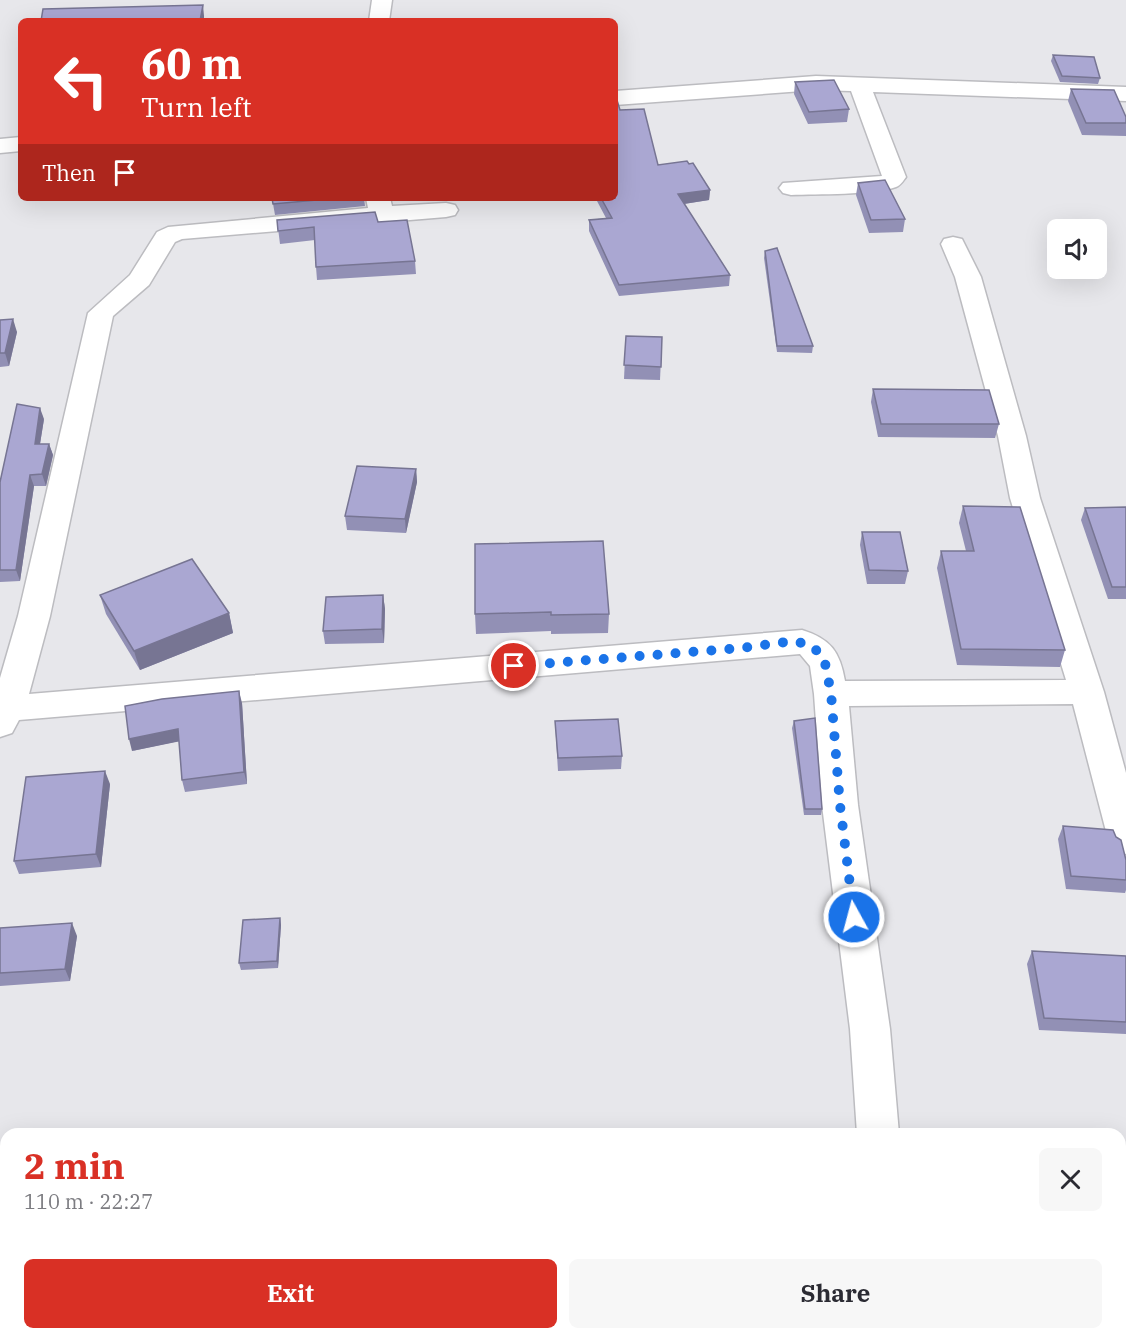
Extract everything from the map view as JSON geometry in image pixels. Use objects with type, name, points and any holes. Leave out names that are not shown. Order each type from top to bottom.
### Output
[{"type":"street","points":[[379,18],[382,0]]},
{"type":"street","points":[[618,98],[807,83],[1126,94]]},
{"type":"street","points":[[791,188],[880,183],[890,181],[894,177],[859,84]]},
{"type":"street","points":[[0,146],[18,144]]},
{"type":"street","points":[[446,210],[380,206],[177,232],[166,237],[140,280],[101,313],[34,616],[4,716],[742,648],[793,641],[811,645],[824,658],[831,693],[844,838],[870,1029],[878,1128]]},
{"type":"street","points":[[953,244],[968,277],[1012,436],[1025,498],[1087,692],[1126,839]]},
{"type":"street","points":[[831,693],[1087,692]]},
{"type":"building","points":[[203,5],[201,18],[42,18],[43,9]]},
{"type":"building","points":[[1053,55],[1094,57],[1100,78],[1062,76]]},
{"type":"building","points":[[834,80],[849,109],[809,112],[795,82]]},
{"type":"building","points":[[1071,89],[1114,90],[1126,117],[1126,123],[1086,123]]},
{"type":"building","points":[[618,104],[620,110],[644,109],[658,165],[687,161],[689,164],[693,163],[710,190],[678,194],[730,275],[619,285],[589,220],[612,218],[603,201],[618,201]]},
{"type":"building","points":[[885,180],[905,219],[871,220],[858,183]]},
{"type":"building","points":[[272,201],[306,201],[273,204]]},
{"type":"building","points":[[375,212],[378,222],[407,220],[415,261],[316,267],[314,227],[278,231],[277,220]]},
{"type":"building","points":[[777,248],[813,346],[777,346],[765,251]]},
{"type":"building","points":[[13,319],[5,353],[0,353],[0,320]]},
{"type":"building","points":[[626,336],[662,337],[661,367],[624,365]]},
{"type":"building","points":[[873,389],[989,390],[999,424],[881,424]]},
{"type":"building","points":[[17,404],[40,408],[35,444],[49,444],[42,474],[30,475],[16,570],[0,570],[0,482]]},
{"type":"building","points":[[357,466],[416,469],[405,519],[345,516]]},
{"type":"building","points":[[963,506],[1020,507],[1065,650],[961,649],[941,551],[974,551]]},
{"type":"building","points":[[1126,507],[1126,587],[1112,587],[1085,508]]},
{"type":"building","points":[[862,532],[900,532],[908,571],[869,570]]},
{"type":"building","points":[[603,541],[609,614],[551,615],[551,612],[475,614],[475,544]]},
{"type":"building","points":[[192,559],[229,613],[134,651],[100,595]]},
{"type":"building","points":[[383,595],[382,629],[323,631],[326,597]]},
{"type":"building","points":[[239,691],[244,772],[182,780],[178,729],[129,739],[125,706],[162,699]]},
{"type":"building","points":[[815,718],[822,809],[805,809],[794,721]]},
{"type":"building","points":[[618,719],[622,756],[558,758],[555,721]]},
{"type":"building","points":[[105,771],[96,854],[14,861],[26,777]]},
{"type":"building","points":[[1063,826],[1113,830],[1116,837],[1121,840],[1126,860],[1126,880],[1071,876]]},
{"type":"building","points":[[280,918],[277,961],[239,963],[243,920]]},
{"type":"building","points":[[72,923],[65,969],[0,973],[0,928]]},
{"type":"building","points":[[1032,951],[1126,956],[1126,1022],[1044,1018]]},
{"type":"route","points":[[514,666],[742,648],[793,641],[811,645],[824,658],[831,693],[840,805],[854,917]]}]
